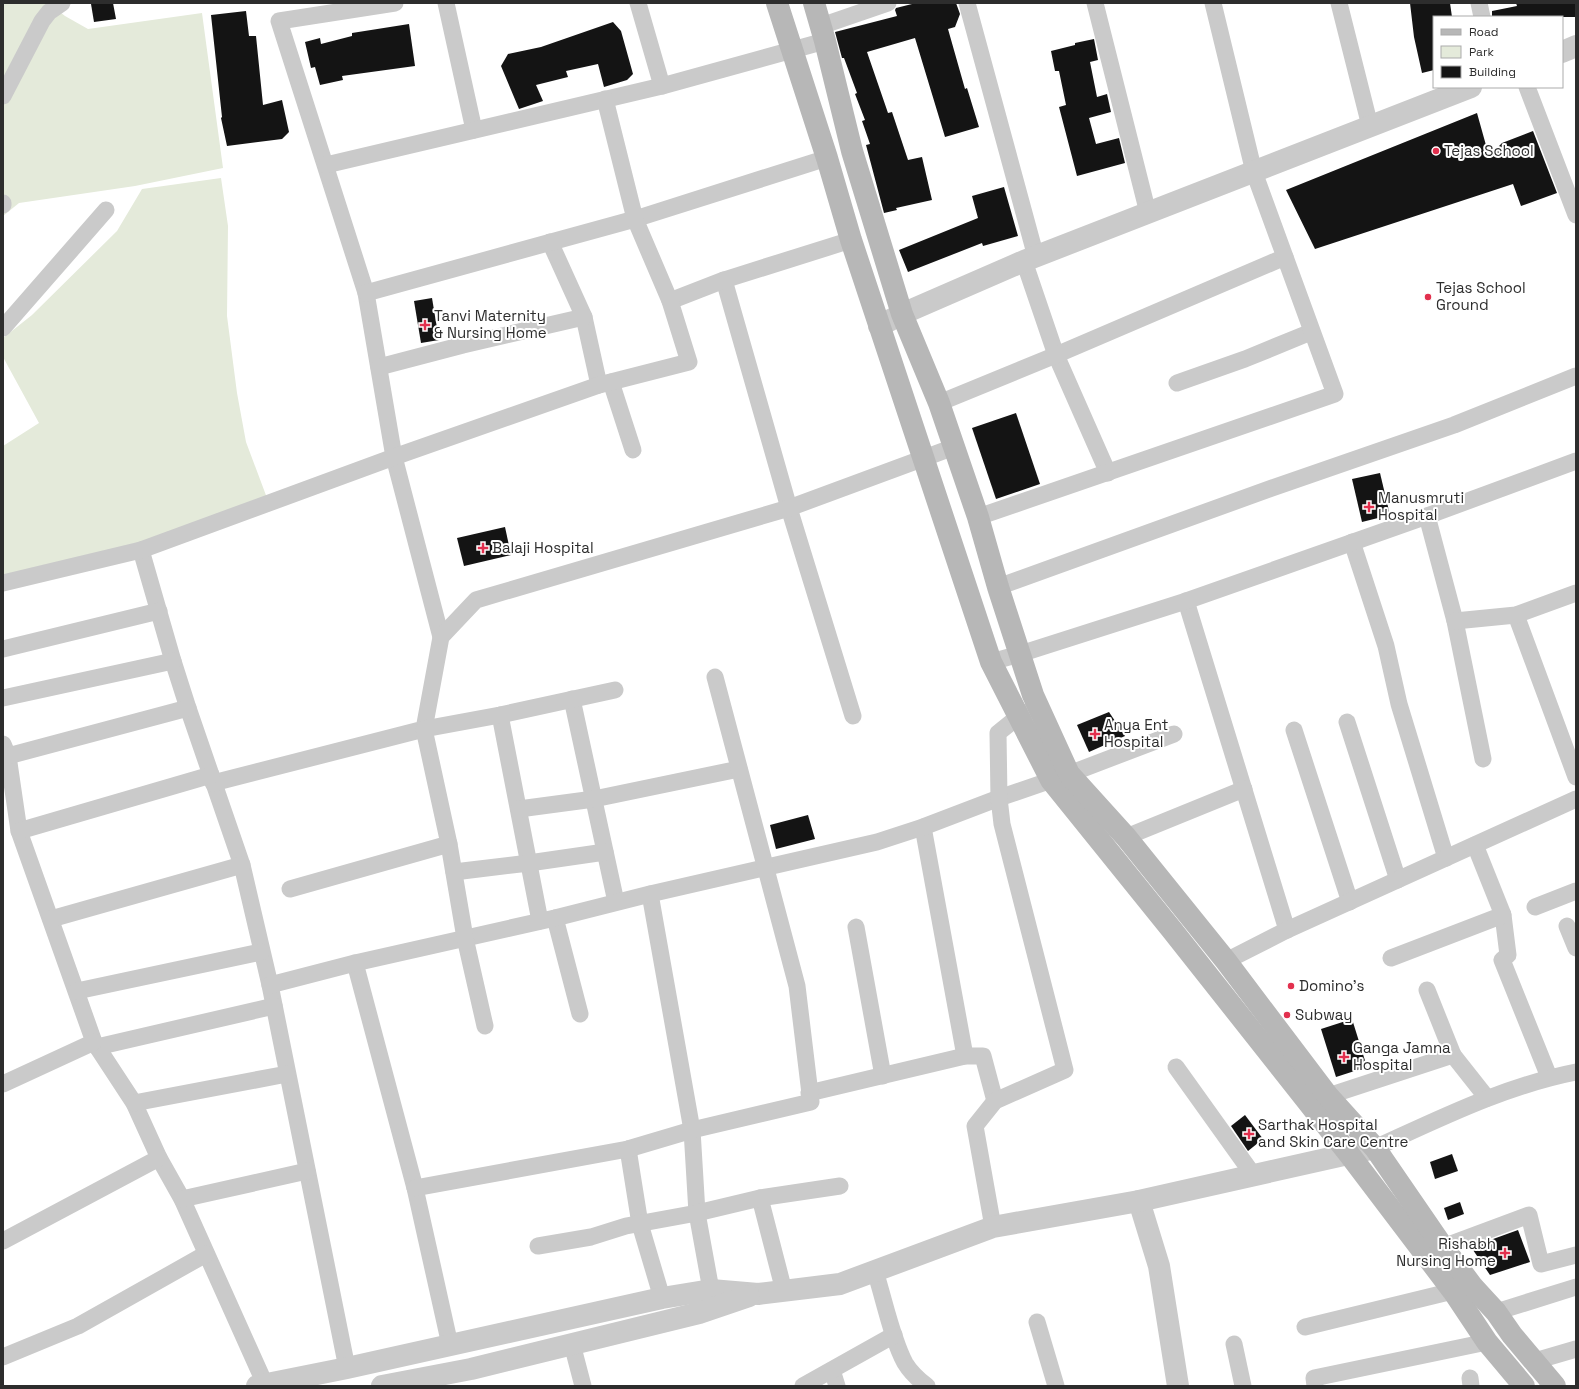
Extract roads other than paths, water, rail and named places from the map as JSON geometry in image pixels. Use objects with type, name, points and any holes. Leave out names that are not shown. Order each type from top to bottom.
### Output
[{"type":"main road","points":[[777,3],[828,158],[851,240],[991,662],[1019,716],[1060,777],[1177,936],[1349,1154],[1452,1291],[1487,1342],[1524,1386]]},
{"type":"main road","points":[[814,3],[823,33],[852,150],[902,314],[939,403],[978,517],[998,587],[1039,707],[1060,777],[1126,837],[1226,961],[1328,1096],[1375,1148],[1443,1247],[1496,1312],[1512,1335],[1555,1386]]},
{"type":"street","points":[[3,96],[42,21],[49,12],[62,3]]},
{"type":"street","points":[[395,3],[279,21],[366,293],[394,458],[441,637],[424,729],[449,844],[465,938],[484,1026]]},
{"type":"street","points":[[446,3],[474,130]]},
{"type":"street","points":[[638,3],[662,86]]},
{"type":"street","points":[[326,165],[662,86],[792,50],[823,33],[888,3]]},
{"type":"street","points":[[967,3],[1030,259],[1056,355],[1108,473]]},
{"type":"street","points":[[1095,3],[1148,213]]},
{"type":"street","points":[[978,517],[1335,394],[1311,332],[1254,172],[1213,3]]},
{"type":"street","points":[[1339,3],[1370,126]]},
{"type":"street","points":[[1479,3],[1482,16]]},
{"type":"street","points":[[1563,52],[1576,46]]},
{"type":"street","points":[[879,326],[902,314],[1030,259],[1468,88]]},
{"type":"street","points":[[1527,88],[1570,186],[1576,215]]},
{"type":"street","points":[[3,583],[141,550],[394,458],[605,384],[688,362],[670,301],[635,218],[605,99]]},
{"type":"street","points":[[366,293],[635,218],[828,158]]},
{"type":"street","points":[[3,328],[106,210]]},
{"type":"street","points":[[670,301],[724,280],[851,240]]},
{"type":"street","points":[[550,242],[584,317],[605,384],[633,450]]},
{"type":"street","points":[[939,403],[1056,355],[1285,256]]},
{"type":"street","points":[[724,280],[790,508],[853,716]]},
{"type":"street","points":[[378,367],[463,345],[584,317]]},
{"type":"street","points":[[1177,383],[1245,359],[1311,332]]},
{"type":"street","points":[[998,587],[1272,488],[1454,425],[1576,376]]},
{"type":"street","points":[[441,637],[476,600],[790,508],[954,447]]},
{"type":"street","points":[[991,662],[1186,601],[1427,516],[1576,461]]},
{"type":"street","points":[[1427,516],[1455,621],[1483,759]]},
{"type":"street","points":[[1352,542],[1386,646],[1399,704],[1446,858]]},
{"type":"street","points":[[141,550],[172,661],[242,865],[270,986],[347,1368]]},
{"type":"street","points":[[1455,621],[1516,615],[1576,593]]},
{"type":"street","points":[[1186,601],[1287,930]]},
{"type":"street","points":[[3,650],[159,611]]},
{"type":"street","points":[[1516,615],[1576,777]]},
{"type":"street","points":[[3,698],[172,661]]},
{"type":"street","points":[[415,1188],[628,1149],[692,1130],[811,1102],[797,986],[715,677]]},
{"type":"street","points":[[19,831],[212,779],[424,729],[500,715],[615,690]]},
{"type":"street","points":[[572,699],[616,902]]},
{"type":"street","points":[[993,1227],[975,1126],[995,1101],[1065,1070],[1002,824],[999,798],[998,733],[1019,716],[1039,707]]},
{"type":"street","points":[[188,708],[5,750],[19,831],[96,1044],[134,1103],[159,1158],[182,1199],[261,1385],[347,1368],[662,1298],[711,1290],[758,1294],[840,1284],[993,1227],[1139,1201],[1375,1148],[1487,1098],[1549,1077],[1576,1072]]},
{"type":"street","points":[[500,715],[529,863],[580,1014]]},
{"type":"street","points":[[1347,722],[1398,880]]},
{"type":"street","points":[[1294,730],[1350,902]]},
{"type":"street","points":[[270,986],[355,963],[877,842],[923,827],[1174,734]]},
{"type":"street","points":[[519,809],[594,799],[739,769]]},
{"type":"street","points":[[1126,837],[1244,789]]},
{"type":"street","points":[[1226,961],[1287,930],[1576,799]]},
{"type":"street","points":[[923,827],[965,1056]]},
{"type":"street","points":[[290,889],[449,844]]},
{"type":"street","points":[[1475,845],[1503,915],[1508,955],[1502,960],[1549,1077]]},
{"type":"street","points":[[454,872],[605,852]]},
{"type":"street","points":[[50,918],[242,865]]},
{"type":"street","points":[[1535,907],[1576,891]]},
{"type":"street","points":[[650,894],[692,1130],[697,1213],[711,1290]]},
{"type":"street","points":[[1391,958],[1503,915]]},
{"type":"street","points":[[1567,926],[1576,948]]},
{"type":"street","points":[[856,927],[883,1076]]},
{"type":"street","points":[[77,991],[261,952]]},
{"type":"street","points":[[355,963],[415,1188],[450,1345]]},
{"type":"street","points":[[1427,990],[1453,1055],[1487,1098]]},
{"type":"street","points":[[3,1084],[96,1044],[274,1006]]},
{"type":"street","points":[[1328,1096],[1453,1055]]},
{"type":"street","points":[[809,1093],[965,1056],[983,1056],[995,1101]]},
{"type":"street","points":[[1176,1067],[1254,1176]]},
{"type":"street","points":[[134,1103],[287,1074]]},
{"type":"street","points":[[628,1149],[640,1224],[662,1298]]},
{"type":"street","points":[[3,1241],[159,1158]]},
{"type":"street","points":[[182,1199],[307,1171]]},
{"type":"street","points":[[538,1246],[591,1237],[626,1226],[697,1213],[760,1198],[840,1186]]},
{"type":"street","points":[[760,1198],[784,1291]]},
{"type":"street","points":[[1139,1201],[1159,1266],[1178,1386]]},
{"type":"street","points":[[1443,1247],[1529,1215],[1541,1264],[1576,1255]]},
{"type":"street","points":[[3,1357],[78,1326],[206,1254]]},
{"type":"street","points":[[876,1271],[899,1350],[906,1365],[917,1378],[927,1386]]},
{"type":"street","points":[[1496,1312],[1576,1287]]},
{"type":"street","points":[[1305,1327],[1452,1291]]},
{"type":"street","points":[[382,1386],[470,1369],[700,1313],[758,1294]]},
{"type":"street","points":[[1037,1322],[1056,1386]]},
{"type":"street","points":[[803,1386],[894,1335]]},
{"type":"street","points":[[1315,1386],[1314,1378],[1487,1342]]},
{"type":"street","points":[[572,1344],[583,1386]]},
{"type":"street","points":[[1234,1344],[1243,1386]]},
{"type":"street","points":[[1535,1361],[1576,1349]]},
{"type":"street","points":[[832,1370],[837,1386]]},
{"type":"place","name":"Tejas School","points":[[1436,151]]},
{"type":"place","name":"Tejas School Ground","points":[[1428,297]]},
{"type":"place","name":"Tanvi Maternity & Nursing Home","points":[[425,325]]},
{"type":"place","name":"Manusmruti Hospital","points":[[1369,507]]},
{"type":"place","name":"Balaji Hospital","points":[[483,548]]},
{"type":"place","name":"Anya Ent Hospital","points":[[1095,734]]},
{"type":"place","name":"Domino's","points":[[1291,986]]},
{"type":"place","name":"Subway","points":[[1287,1015]]},
{"type":"place","name":"Ganga Jamna Hospital","points":[[1344,1057]]},
{"type":"place","name":"Sarthak Hospital and Skin Care Centre","points":[[1249,1134]]},
{"type":"place","name":"Rishabh Nursing Home","points":[[1505,1253]]}]
